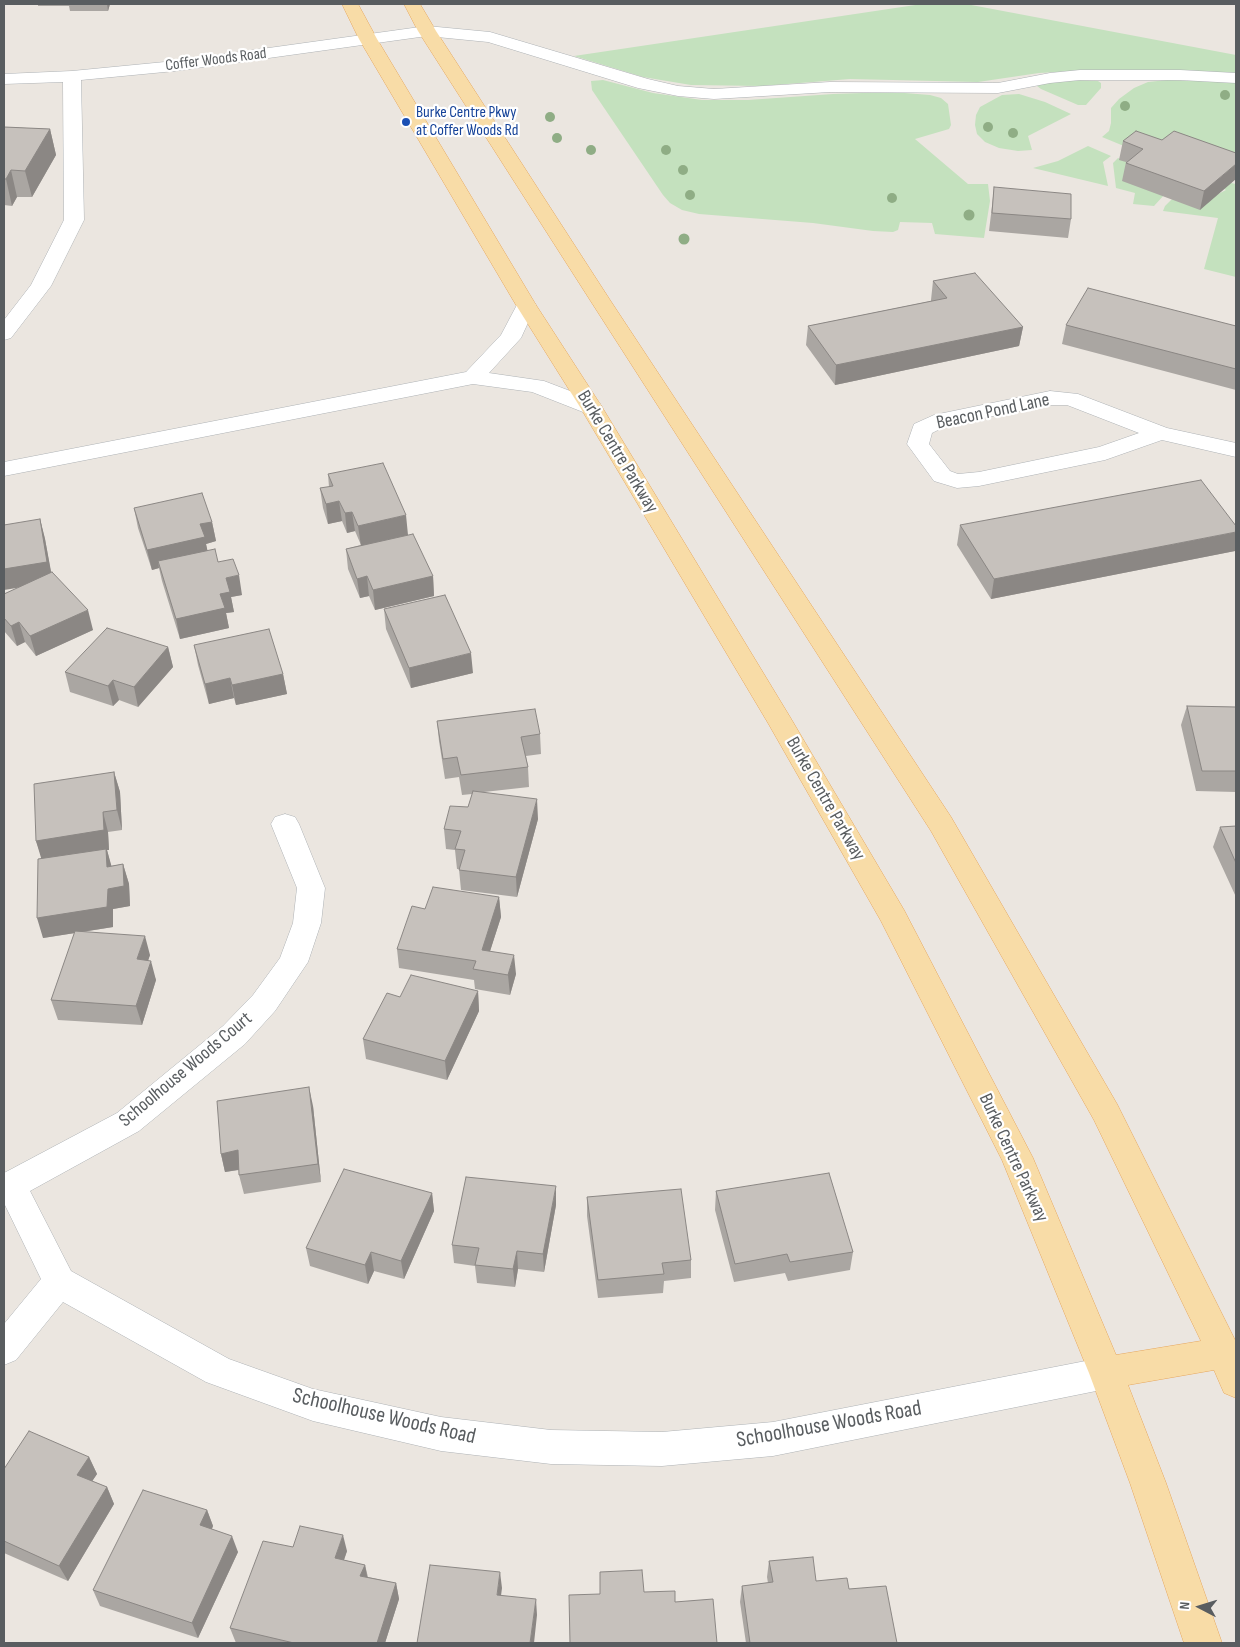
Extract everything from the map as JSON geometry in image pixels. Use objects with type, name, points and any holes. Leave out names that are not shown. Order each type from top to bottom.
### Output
[{"type":"main road","name":"Burke Centre Parkway","points":[[350,4],[368,39],[526,305],[591,407],[781,724],[894,918],[1017,1158],[1106,1373],[1148,1482],[1203,1643]]},
{"type":"main road","points":[[412,4],[941,824],[1106,1113],[1232,1362],[1106,1373]]},
{"type":"street","name":"Coffer Woods Road","points":[[4,79],[72,76],[175,66],[428,31],[459,32],[490,37],[606,74],[644,84],[678,91],[714,94],[830,87],[998,88],[1050,78],[1080,75],[1236,78]]},
{"type":"street","points":[[4,334],[41,286],[74,220],[72,76]]},
{"type":"street","points":[[473,377],[510,338],[526,305]]},
{"type":"street","points":[[4,469],[473,377],[536,386],[591,407]]},
{"type":"street","name":"Beacon Pond Lane","points":[[1160,433],[1105,453],[979,479],[957,481],[942,476],[918,444],[922,429],[942,420],[1050,398],[1070,399],[1160,433],[1236,450]]},
{"type":"street","name":"Schoolhouse Woods Court","points":[[8,1183],[128,1122],[234,1035],[264,1004],[293,962],[307,923],[310,888],[285,824]]},
{"type":"street","points":[[4,1349],[59,1282],[8,1183]]},
{"type":"street","name":"Schoolhouse Woods Road","points":[[59,1282],[218,1371],[313,1405],[441,1434],[551,1448],[662,1449],[773,1439],[1106,1373]]},
{"type":"green space","points":[[922,4],[966,4],[1236,55],[1236,74],[1093,70],[1039,73],[978,82],[850,79],[762,86],[691,85],[643,77],[574,56]]},
{"type":"green space","points":[[603,80],[653,93],[702,100],[748,100],[892,92],[930,95],[941,98],[948,104],[951,125],[949,129],[915,139],[968,184],[988,184],[990,201],[984,238],[935,234],[932,223],[900,222],[898,230],[893,232],[873,231],[813,223],[699,214],[682,210],[670,203],[663,195],[592,90],[591,81]]},
{"type":"green space","points":[[1073,80],[1098,81],[1101,83],[1101,88],[1086,105],[1078,105],[1037,86],[1042,83]]},
{"type":"green space","points":[[1167,80],[1236,82],[1236,175],[1136,151],[1102,137],[1109,131],[1111,108],[1119,99],[1134,88],[1148,82]]},
{"type":"green space","points":[[1019,94],[1045,102],[1071,114],[1028,136],[1032,150],[1018,151],[999,148],[985,142],[977,134],[975,125],[976,115],[980,107],[1002,95]]},
{"type":"green space","points":[[1088,146],[1111,156],[1103,162],[1108,186],[1033,168],[1058,161]]},
{"type":"green space","points":[[1118,158],[1139,166],[1165,194],[1154,206],[1133,204],[1135,193],[1116,188],[1113,163]]},
{"type":"green space","points":[[1231,183],[1236,184],[1236,277],[1204,269],[1218,218],[1163,211],[1165,206],[1174,197],[1216,195],[1226,190],[1221,187]]},
{"type":"building","points":[[4,127],[50,129],[25,171],[11,170],[6,179],[4,179]]},
{"type":"building","points":[[1136,131],[1162,140],[1174,131],[1236,153],[1236,164],[1204,191],[1126,163],[1143,149],[1123,141]]},
{"type":"building","points":[[994,187],[1071,194],[1071,219],[992,213]]},
{"type":"building","points":[[975,273],[1023,327],[836,365],[808,326],[947,298],[933,281]]},
{"type":"building","points":[[1088,288],[1236,326],[1236,369],[1066,325]]},
{"type":"building","points":[[383,463],[406,515],[358,526],[352,512],[345,513],[339,501],[326,504],[320,488],[333,486],[328,474]]},
{"type":"building","points":[[1201,480],[1236,526],[1236,532],[994,579],[960,525]]},
{"type":"building","points":[[202,493],[212,522],[200,524],[205,537],[147,550],[134,508]]},
{"type":"building","points":[[40,519],[47,562],[4,569],[4,525]]},
{"type":"building","points":[[413,534],[433,576],[373,590],[367,576],[357,579],[346,549]]},
{"type":"building","points":[[215,549],[218,562],[233,559],[239,575],[226,578],[230,592],[220,594],[225,608],[176,619],[158,561]]},
{"type":"building","points":[[52,572],[88,610],[30,636],[19,622],[11,626],[4,618],[4,594]]},
{"type":"building","points":[[445,595],[471,653],[409,668],[384,609]]},
{"type":"building","points":[[107,628],[168,647],[134,687],[113,680],[108,686],[65,672]]},
{"type":"building","points":[[269,629],[283,674],[232,685],[230,678],[205,684],[194,645]]},
{"type":"building","points":[[1187,706],[1236,707],[1236,771],[1202,771]]},
{"type":"building","points":[[535,709],[540,734],[521,737],[528,767],[461,775],[457,757],[443,759],[437,721]]},
{"type":"building","points":[[114,772],[117,810],[103,812],[104,830],[36,841],[34,784]]},
{"type":"building","points":[[473,791],[537,799],[516,877],[459,870],[465,850],[455,849],[461,831],[444,829],[450,806],[468,807]]},
{"type":"building","points":[[1236,826],[1236,863],[1220,827]]},
{"type":"building","points":[[106,849],[107,867],[123,864],[124,886],[108,889],[107,907],[37,918],[38,859]]},
{"type":"building","points":[[433,887],[499,897],[482,950],[514,955],[508,975],[473,969],[476,961],[397,949],[412,906],[425,909]]},
{"type":"building","points":[[75,931],[145,936],[137,959],[151,961],[136,1006],[51,1000]]},
{"type":"building","points":[[411,975],[478,991],[445,1061],[363,1039],[387,993],[400,997]]},
{"type":"building","points":[[309,1087],[318,1164],[239,1175],[238,1150],[221,1154],[217,1101]]},
{"type":"building","points":[[344,1169],[432,1193],[401,1261],[371,1252],[365,1265],[306,1248]]},
{"type":"building","points":[[829,1173],[853,1252],[790,1262],[787,1254],[735,1264],[716,1191]]},
{"type":"building","points":[[466,1177],[556,1186],[543,1254],[517,1251],[513,1269],[475,1265],[479,1248],[452,1245]]},
{"type":"building","points":[[681,1189],[691,1260],[662,1263],[664,1274],[598,1280],[587,1197]]},
{"type":"building","points":[[29,1431],[89,1457],[77,1475],[107,1487],[59,1566],[4,1541],[4,1469]]},
{"type":"building","points":[[143,1490],[207,1510],[200,1525],[232,1536],[192,1623],[93,1590]]},
{"type":"building","points":[[300,1526],[343,1535],[335,1558],[365,1565],[360,1576],[396,1583],[377,1643],[294,1643],[230,1628],[263,1541],[293,1547]]},
{"type":"building","points":[[813,1557],[816,1581],[847,1578],[849,1589],[886,1586],[897,1643],[750,1643],[742,1586],[773,1582],[769,1561]]},
{"type":"building","points":[[430,1565],[500,1572],[497,1595],[536,1599],[530,1643],[417,1643]]},
{"type":"building","points":[[642,1570],[644,1592],[675,1591],[675,1602],[713,1599],[717,1643],[570,1643],[569,1595],[600,1594],[600,1572]]},
{"type":"place","name":"Burke Centre Pkwy at Coffer Woods Rd","points":[[406,122]]}]
